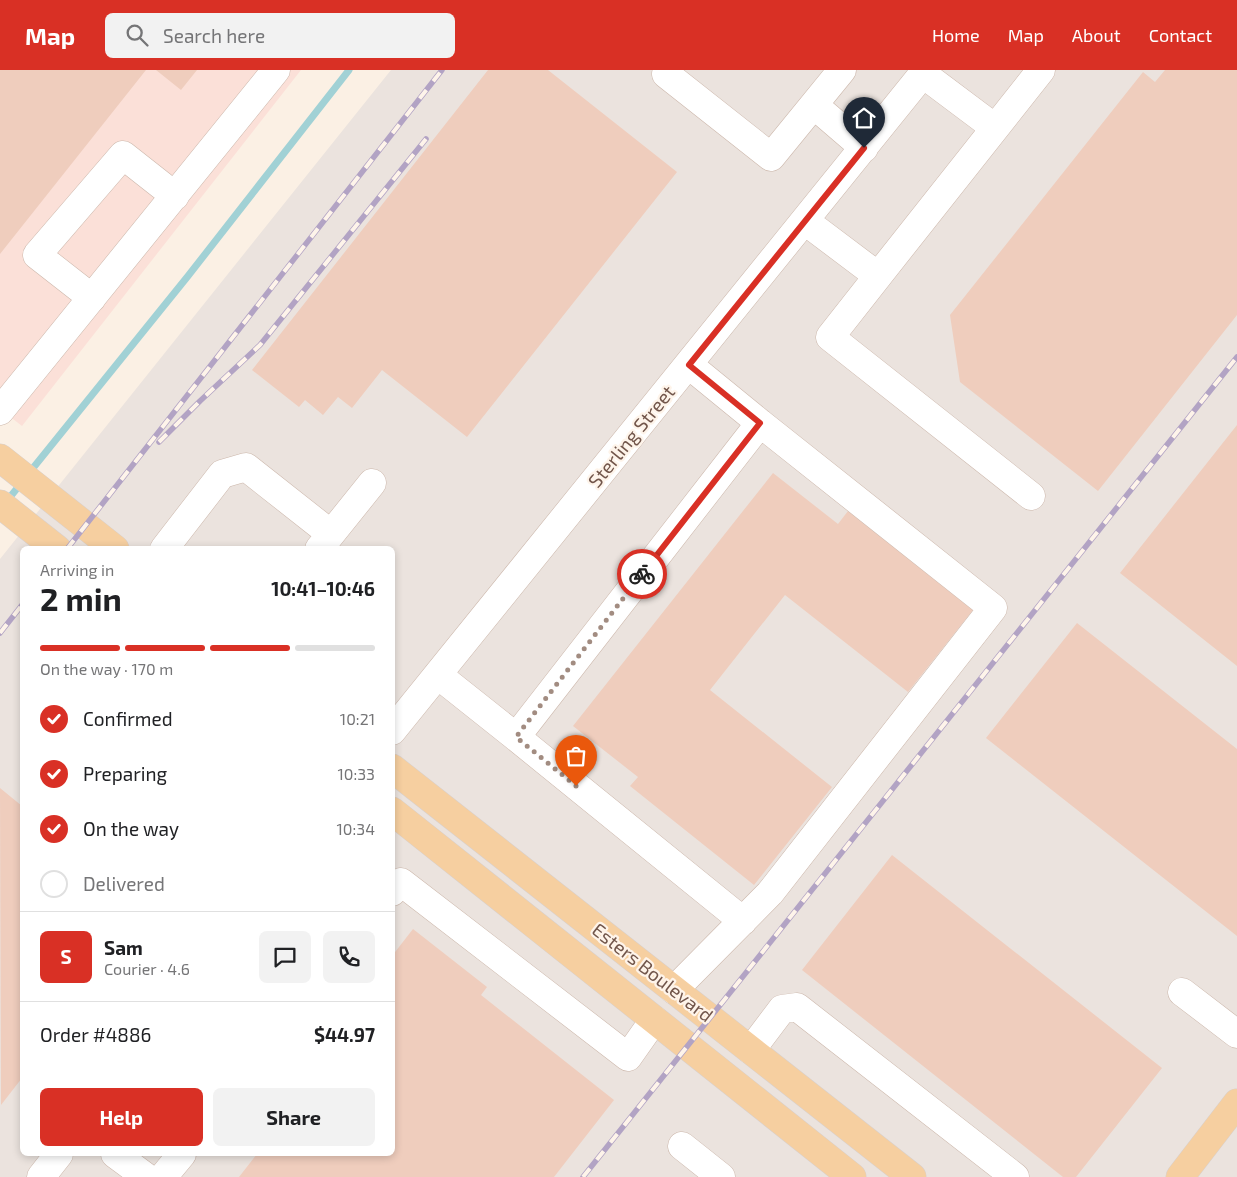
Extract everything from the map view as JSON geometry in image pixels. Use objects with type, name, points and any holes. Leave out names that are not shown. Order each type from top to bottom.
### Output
[{"type":"main road","points":[[4,462],[110,546]]},
{"type":"main road","points":[[0,504],[53,546]]},
{"type":"main road","name":"Esters Boulevard","points":[[395,770],[912,1177]]},
{"type":"main road","name":"Esters Boulevard","points":[[395,813],[852,1177]]},
{"type":"main road","points":[[1180,1177],[1237,1103]]},
{"type":"street","points":[[0,411],[276,70]]},
{"type":"street","points":[[669,70],[666,74],[771,157],[842,70]]},
{"type":"street","points":[[1031,496],[830,337],[1041,70]]},
{"type":"street","points":[[924,72],[995,128]]},
{"type":"street","name":"Sterling Street","points":[[395,727],[924,72]]},
{"type":"street","points":[[814,105],[864,148]]},
{"type":"street","points":[[92,298],[37,255],[123,155],[175,196]]},
{"type":"street","points":[[805,221],[878,276]]},
{"type":"street","points":[[674,990],[770,893],[993,608],[689,365]]},
{"type":"street","points":[[516,737],[760,423]]},
{"type":"street","points":[[166,546],[222,474],[246,467],[325,541],[372,483]]},
{"type":"street","points":[[438,675],[743,921]]},
{"type":"street","points":[[395,889],[401,882],[628,1057],[654,1020]]},
{"type":"street","points":[[1182,992],[1237,1034]]},
{"type":"street","points":[[751,1050],[782,1009],[797,1007],[1014,1177]]},
{"type":"street","points":[[682,1146],[721,1177]]},
{"type":"street","points":[[41,1177],[57,1156]]},
{"type":"street","points":[[118,1156],[146,1177]]},
{"type":"street","points":[[163,1177],[180,1156]]},
{"type":"shaded area","points":[[0,70],[301,70],[22,426],[0,409]]},
{"type":"shaded area","points":[[391,70],[1237,70],[1237,1177],[0,1177],[0,559]]},
{"type":"building","points":[[0,70],[146,70],[0,254]]},
{"type":"building","points":[[156,70],[197,70],[181,90]]},
{"type":"building","points":[[488,70],[548,70],[677,172],[467,437],[382,370],[352,408],[338,397],[323,415],[305,400],[299,407],[252,370]]},
{"type":"building","points":[[1165,70],[1237,70],[1237,315],[1098,491],[960,382],[950,315],[1143,72],[1155,82]]},
{"type":"building","points":[[1237,425],[1237,666],[1120,573]]},
{"type":"building","points":[[773,473],[838,524],[848,511],[973,610],[908,692],[785,595],[710,690],[832,787],[754,885],[630,786],[638,777],[573,726]]},
{"type":"building","points":[[1077,623],[1237,749],[1237,936],[986,738]]},
{"type":"building","points":[[0,788],[20,804],[20,1081],[1,1105]]},
{"type":"building","points":[[892,855],[1162,1068],[1076,1177],[1063,1177],[802,970]]},
{"type":"building","points":[[413,929],[487,987],[481,995],[614,1100],[554,1177],[239,1177],[255,1156],[395,1156],[395,952]]},
{"type":"waterway","points":[[29,473],[188,276],[349,70]]},
{"type":"waterway","points":[[6,502],[23,481]]},
{"type":"railway","points":[[69,546],[442,70]]},
{"type":"railway","points":[[159,442],[260,345],[426,139]]},
{"type":"railway","points":[[583,1177],[1237,357]]},
{"type":"railway","points":[[0,633],[20,608]]},
{"type":"way so far","points":[[576,786],[516,737],[642,574]]},
{"type":"route","points":[[642,574],[760,423],[689,365],[864,148]]}]
